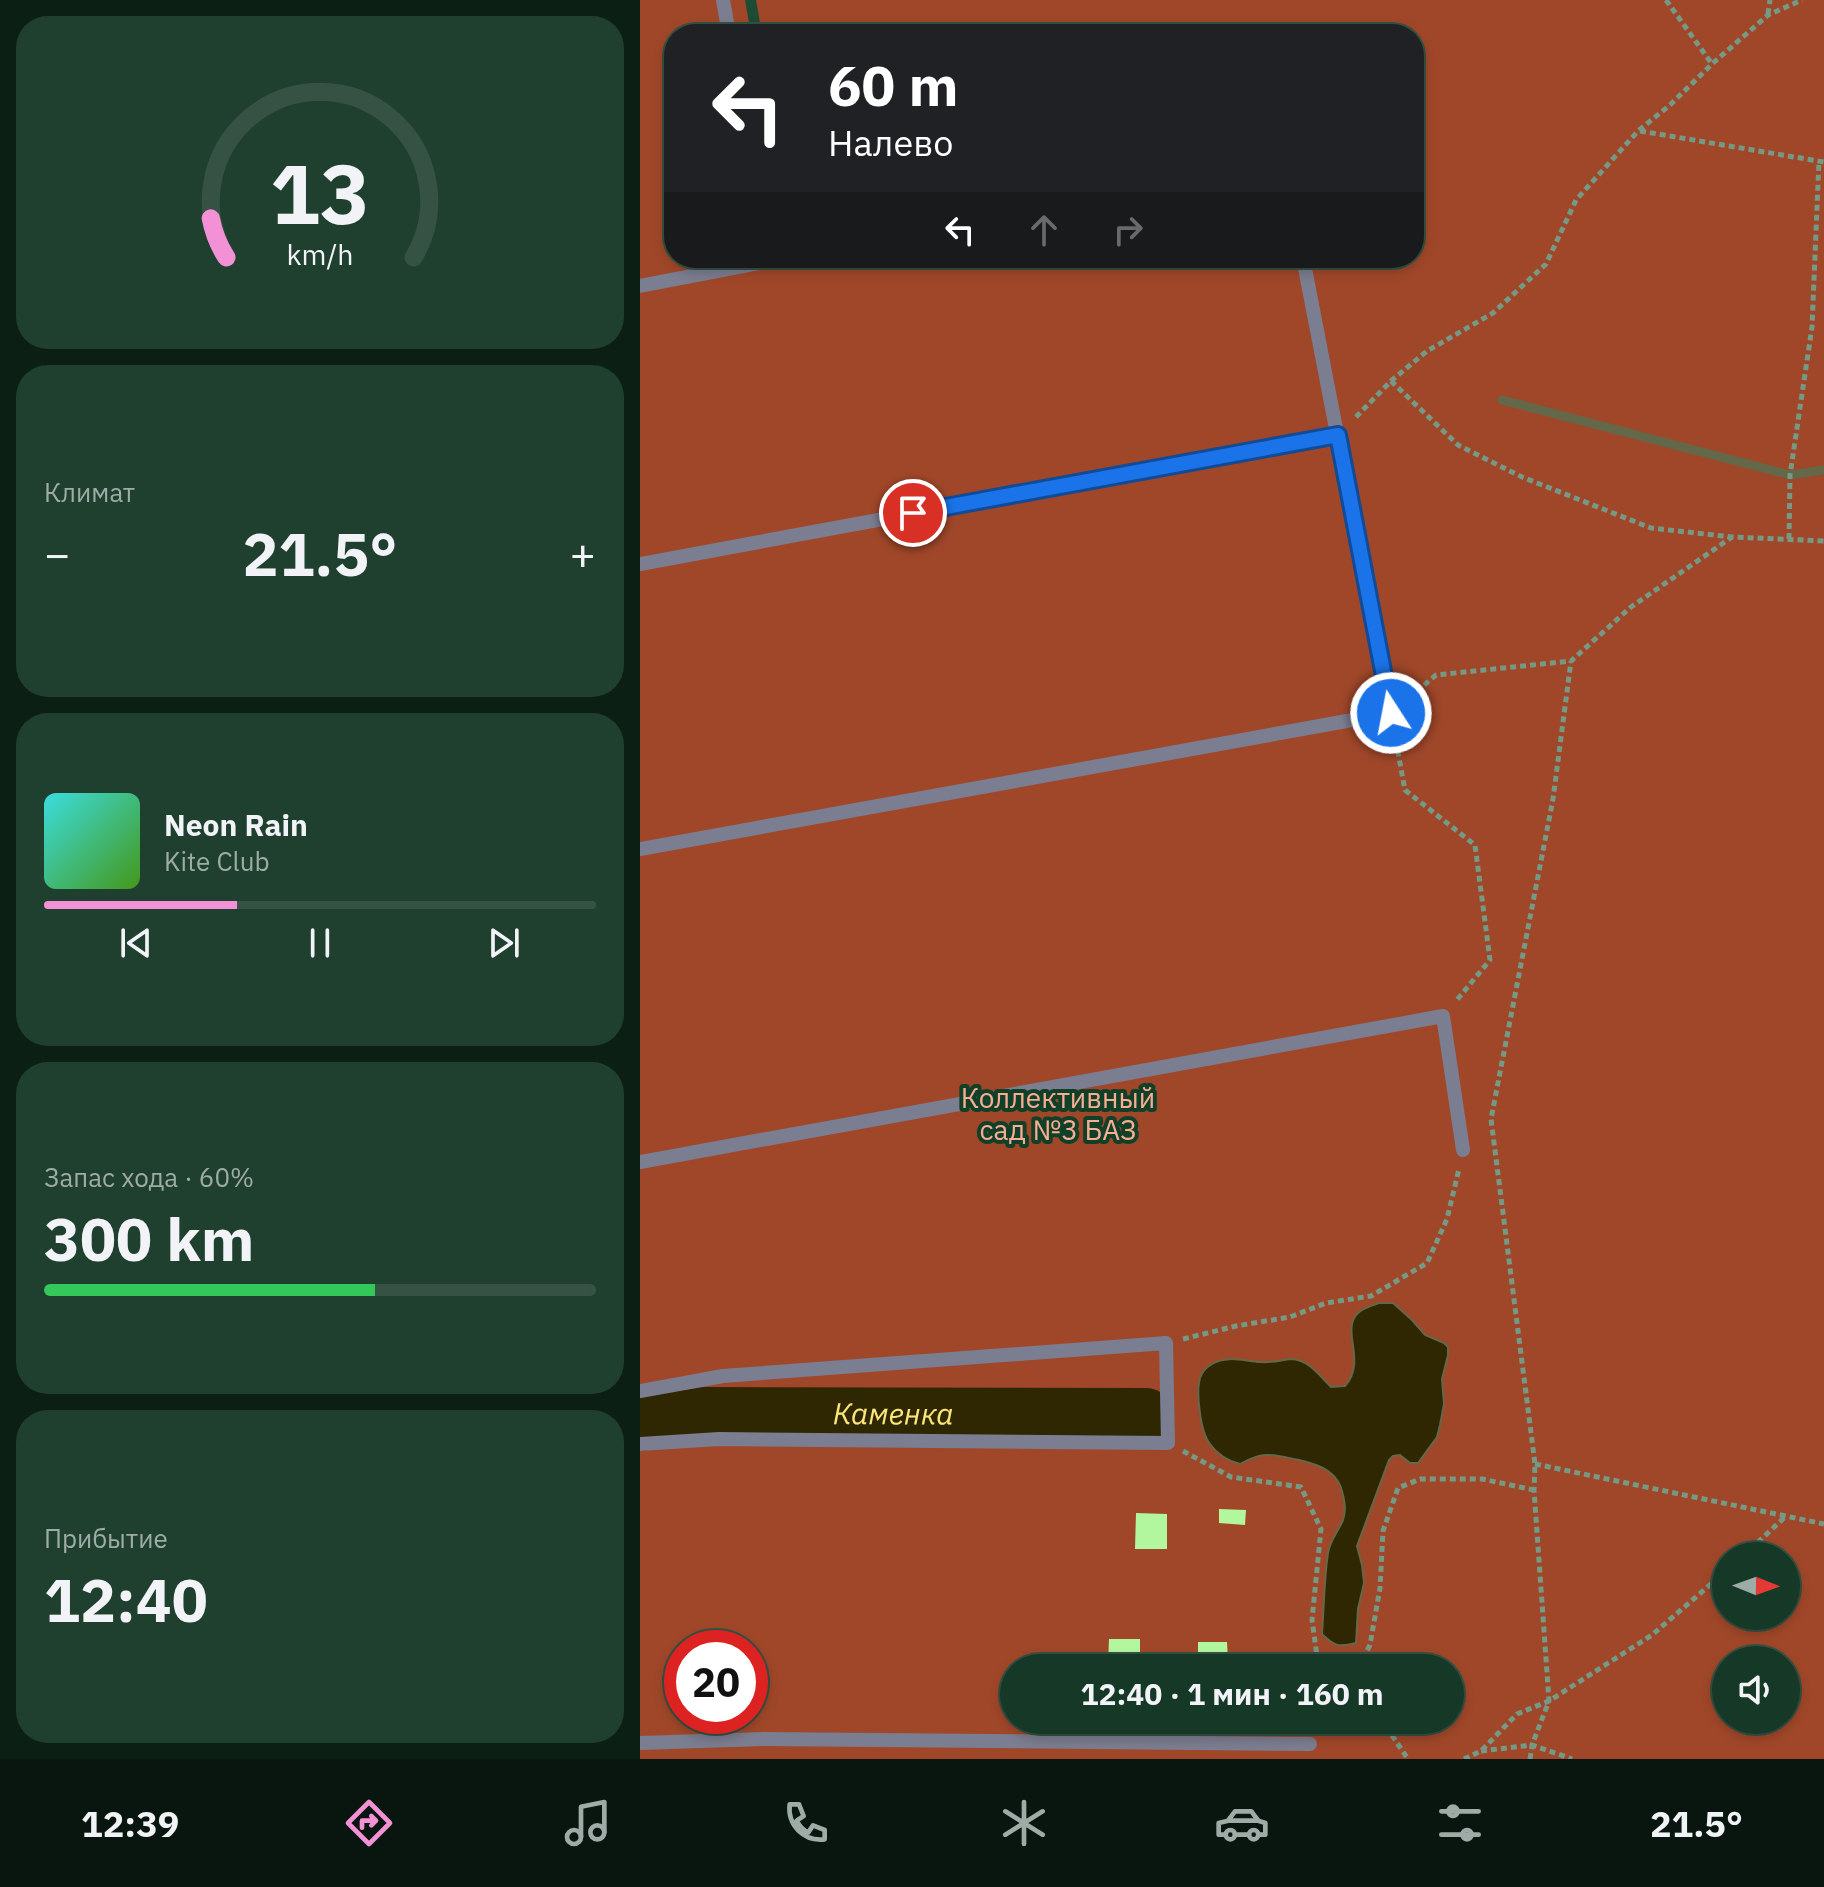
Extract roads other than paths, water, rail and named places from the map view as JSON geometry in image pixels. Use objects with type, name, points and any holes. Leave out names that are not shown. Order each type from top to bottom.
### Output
[{"type":"lane","points":[[723,0],[727,24]]},
{"type":"lane","points":[[640,286],[727,268]]},
{"type":"lane","points":[[640,849],[1391,713],[1305,268]]},
{"type":"lane","points":[[640,564],[1338,435]]},
{"type":"lane","points":[[640,1162],[1443,1016],[1463,1150]]},
{"type":"lane","points":[[640,1391],[723,1376],[1166,1343],[1168,1443],[719,1439],[640,1444]]},
{"type":"lane","points":[[640,1743],[764,1739],[1310,1744]]},
{"type":"waterway","points":[[1502,400],[1790,475],[1824,470]]},
{"type":"waterway","name":"Каменка","points":[[640,1424],[705,1414],[1146,1415]]},
{"type":"park label","name":"Коллективный сад №3 БАЗ","points":[[1058,1114]]}]
